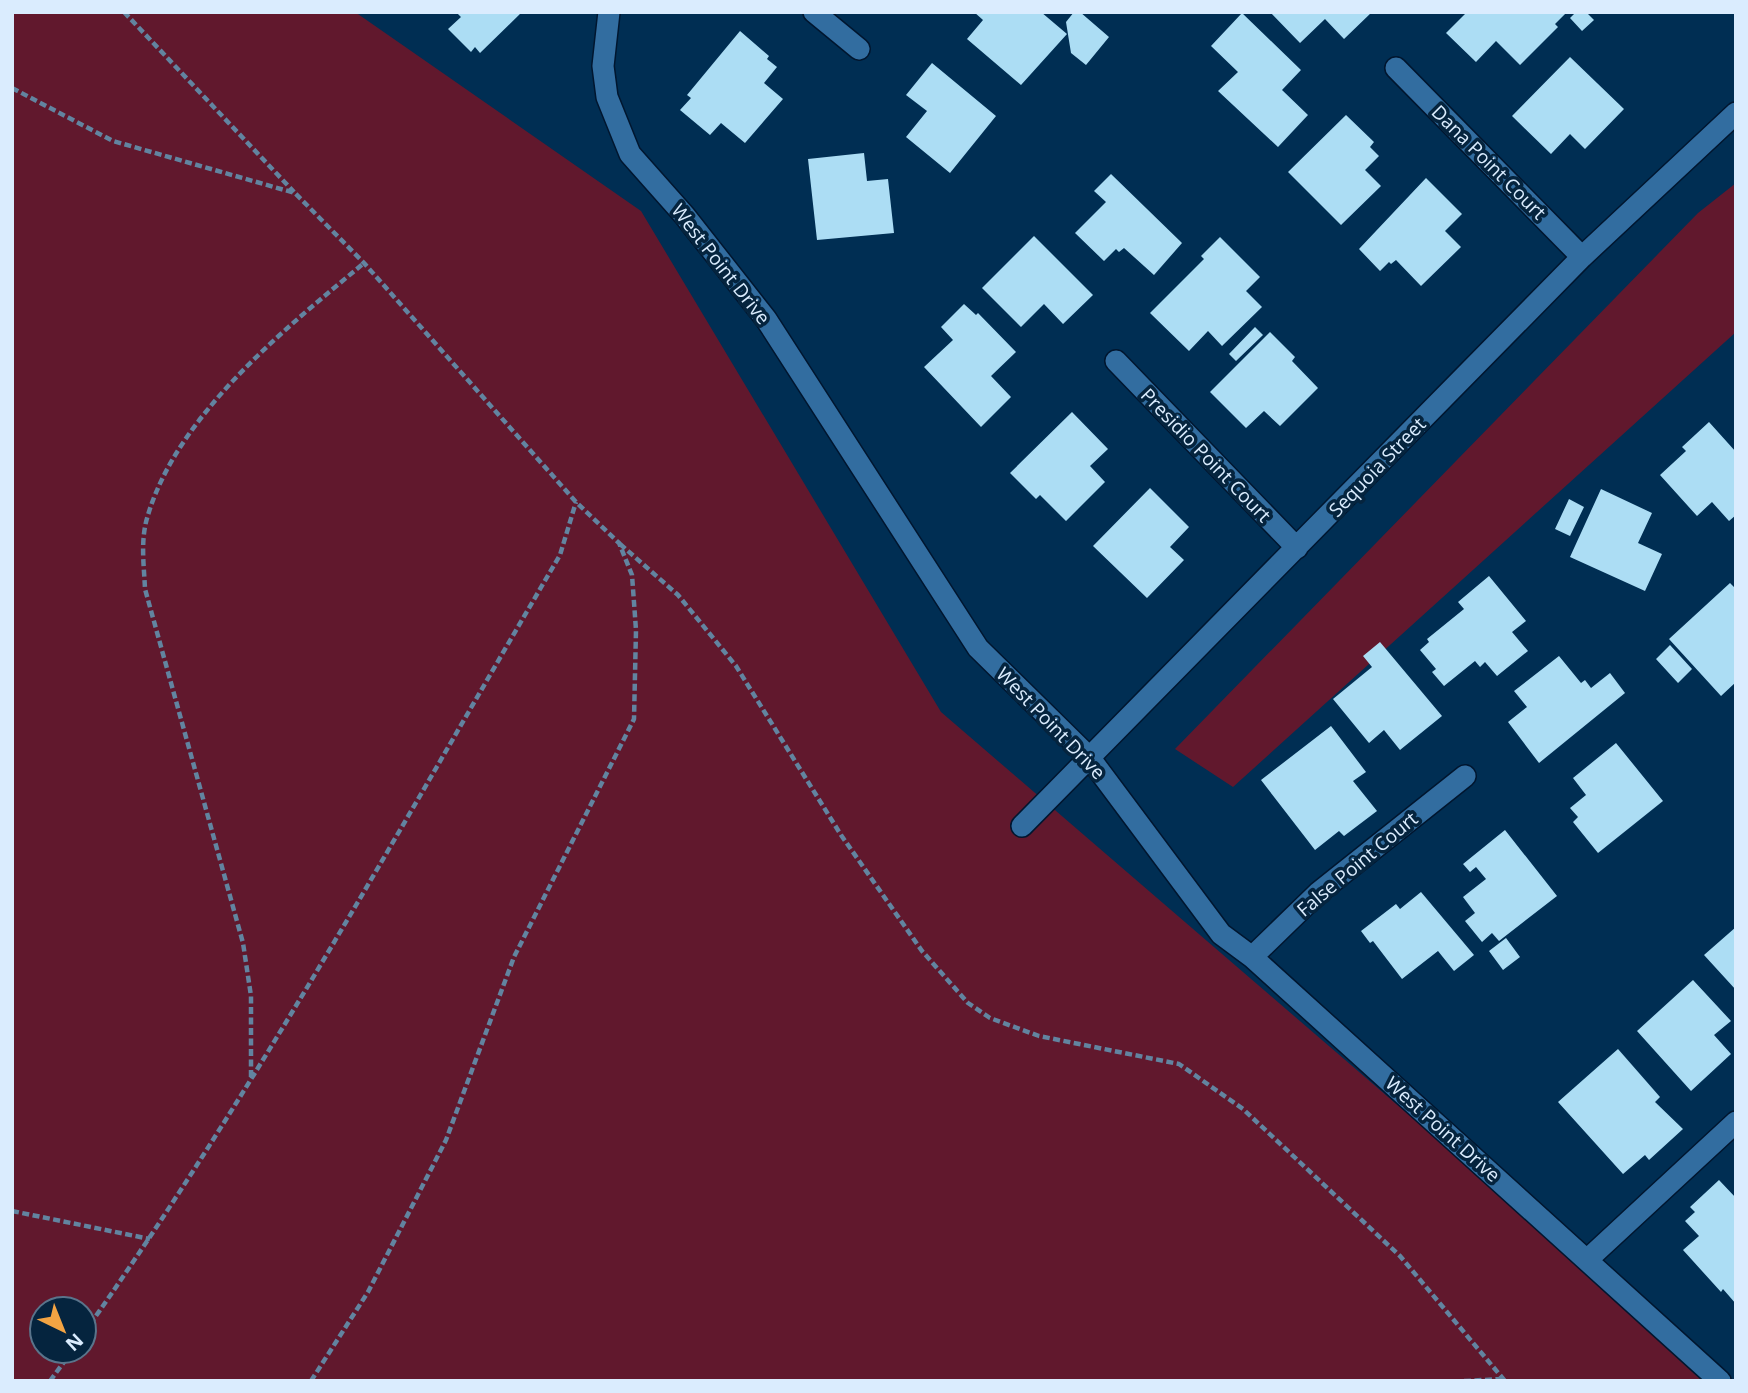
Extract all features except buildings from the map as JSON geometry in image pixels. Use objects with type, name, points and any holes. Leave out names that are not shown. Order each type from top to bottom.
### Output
[{"type":"street","name":"West Point Drive","points":[[609,12],[603,66],[607,97],[630,154],[685,216],[766,319],[978,648],[1089,757],[1221,934],[1252,957],[1720,1381]]},
{"type":"street","points":[[814,12],[859,49]]},
{"type":"street","name":"Dana Point Court","points":[[1396,68],[1582,257]]},
{"type":"street","name":"Sequoia Street","points":[[1022,825],[1582,257],[1736,113]]},
{"type":"street","name":"Presidio Point Court","points":[[1116,361],[1297,548]]},
{"type":"street","name":"False Point Court","points":[[1252,957],[1318,893],[1465,776]]},
{"type":"street","points":[[1587,1260],[1736,1122]]},
{"type":"path","points":[[124,12],[364,263],[576,502],[678,595],[736,667],[841,835],[922,951],[968,1003],[990,1018],[1039,1036],[1179,1064],[1243,1109],[1400,1256],[1504,1380]]},
{"type":"path","points":[[12,88],[113,141],[295,193]]},
{"type":"path","points":[[251,1080],[251,996],[243,943],[145,589],[144,535],[147,516],[158,489],[209,408],[274,338],[364,263]]},
{"type":"path","points":[[98,1313],[150,1239],[251,1080],[560,555],[576,502]]},
{"type":"path","points":[[311,1381],[368,1292],[446,1140],[514,957],[634,719],[636,630],[632,575],[619,543]]},
{"type":"path","points":[[12,1211],[150,1239]]},
{"type":"path","points":[[51,1381],[62,1365]]},
{"type":"path","points":[[1464,1381],[1504,1380]]},
{"type":"shaded area","points":[[12,12],[355,12],[641,211],[941,712],[1718,1381],[12,1381]]},
{"type":"shaded area","points":[[1736,183],[1736,332],[1233,787],[1175,749],[1698,213]]}]
